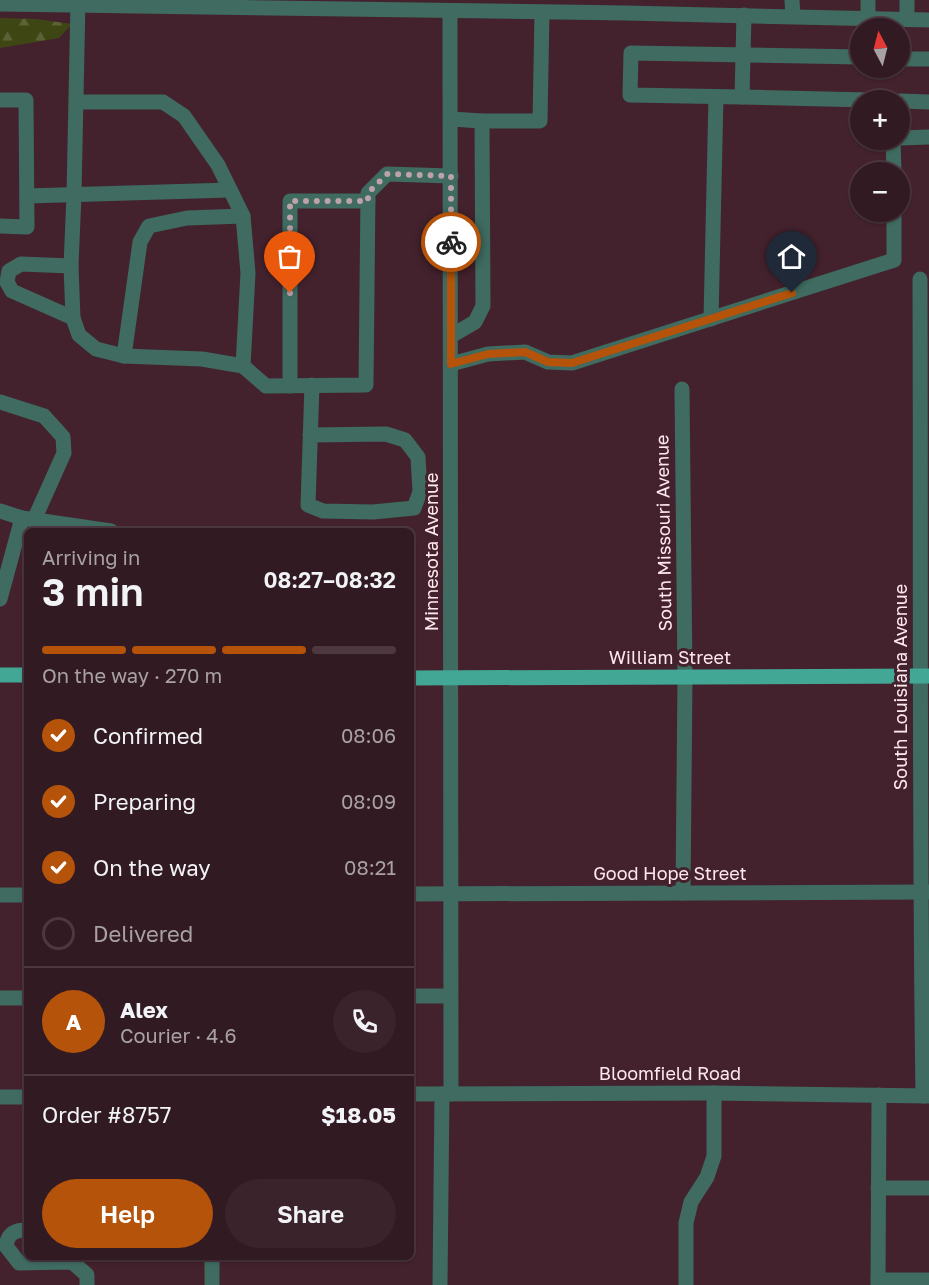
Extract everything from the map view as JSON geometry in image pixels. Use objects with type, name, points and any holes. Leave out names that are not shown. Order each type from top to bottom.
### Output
[{"type":"main road","points":[[0,675],[24,675]]},
{"type":"main road","name":"William Street","points":[[414,678],[925,676]]},
{"type":"street","points":[[792,0],[793,16]]},
{"type":"street","points":[[868,0],[868,18]]},
{"type":"street","points":[[907,0],[907,18]]},
{"type":"street","points":[[78,3],[74,195],[70,266],[73,318],[79,335],[96,349],[124,356],[202,359],[243,366],[266,386],[366,385],[368,193],[387,174],[451,176]]},
{"type":"street","points":[[0,4],[163,3],[444,7],[542,12],[626,7],[744,15],[850,18]]},
{"type":"street","name":"Minnesota Avenue","points":[[440,1285],[450,996],[451,678],[451,119],[444,7]]},
{"type":"street","points":[[451,119],[540,122],[542,12]]},
{"type":"street","points":[[742,97],[744,15]]},
{"type":"street","points":[[910,20],[929,20]]},
{"type":"street","points":[[850,57],[631,53],[630,95],[850,100]]},
{"type":"street","points":[[910,58],[929,59]]},
{"type":"street","points":[[711,319],[716,96]]},
{"type":"street","points":[[0,100],[26,100],[27,196],[27,226],[0,226]]},
{"type":"street","points":[[910,101],[929,102]]},
{"type":"street","points":[[76,102],[163,102],[184,116],[218,165],[243,216],[248,273],[243,366]]},
{"type":"street","points":[[451,336],[475,322],[483,306],[482,121]]},
{"type":"street","points":[[910,138],[929,137]]},
{"type":"street","points":[[27,196],[230,190]]},
{"type":"street","points":[[290,386],[290,201],[368,201]]},
{"type":"street","points":[[124,356],[140,242],[149,226],[187,218],[243,216]]},
{"type":"street","points":[[451,364],[488,354],[525,352],[548,362],[572,363],[711,319],[894,260],[894,222]]},
{"type":"street","points":[[70,266],[21,264],[9,271],[7,282],[12,291],[73,318]]},
{"type":"street","name":"South Louisiana Avenue","points":[[920,279],[924,334],[926,1096]]},
{"type":"street","points":[[310,435],[386,434],[405,440],[418,457],[420,492],[414,508],[353,512],[322,511],[308,505],[310,435],[312,385]]},
{"type":"street","name":"South Missouri Avenue","points":[[682,388],[685,677],[683,893]]},
{"type":"street","points":[[0,402],[44,416],[63,437],[64,453],[25,528]]},
{"type":"street","points":[[0,512],[28,519],[90,528]]},
{"type":"street","points":[[0,599],[24,530]]},
{"type":"street","name":"Good Hope Street","points":[[414,894],[924,892]]},
{"type":"street","points":[[0,895],[24,895]]},
{"type":"street","points":[[414,996],[450,996]]},
{"type":"street","points":[[0,999],[24,998]]},
{"type":"street","points":[[686,1285],[686,1223],[691,1202],[707,1177],[714,1156],[714,1093]]},
{"type":"street","name":"Bloomfield Road","points":[[414,1094],[714,1093],[926,1096]]},
{"type":"street","points":[[879,1095],[878,1282],[929,1280]]},
{"type":"street","points":[[0,1097],[24,1097]]},
{"type":"street","points":[[879,1188],[929,1188]]},
{"type":"street","points":[[24,1230],[11,1233],[3,1246],[19,1263],[69,1260],[87,1275],[87,1285]]},
{"type":"street","points":[[212,1260],[212,1285]]},
{"type":"green space","points":[[0,18],[36,19],[72,24],[59,38],[0,48]]},
{"type":"way so far","points":[[290,293],[290,201],[368,201],[368,193],[387,174],[451,176],[451,242]]},
{"type":"route","points":[[451,242],[451,364],[488,354],[525,352],[548,362],[572,363],[792,293]]}]
